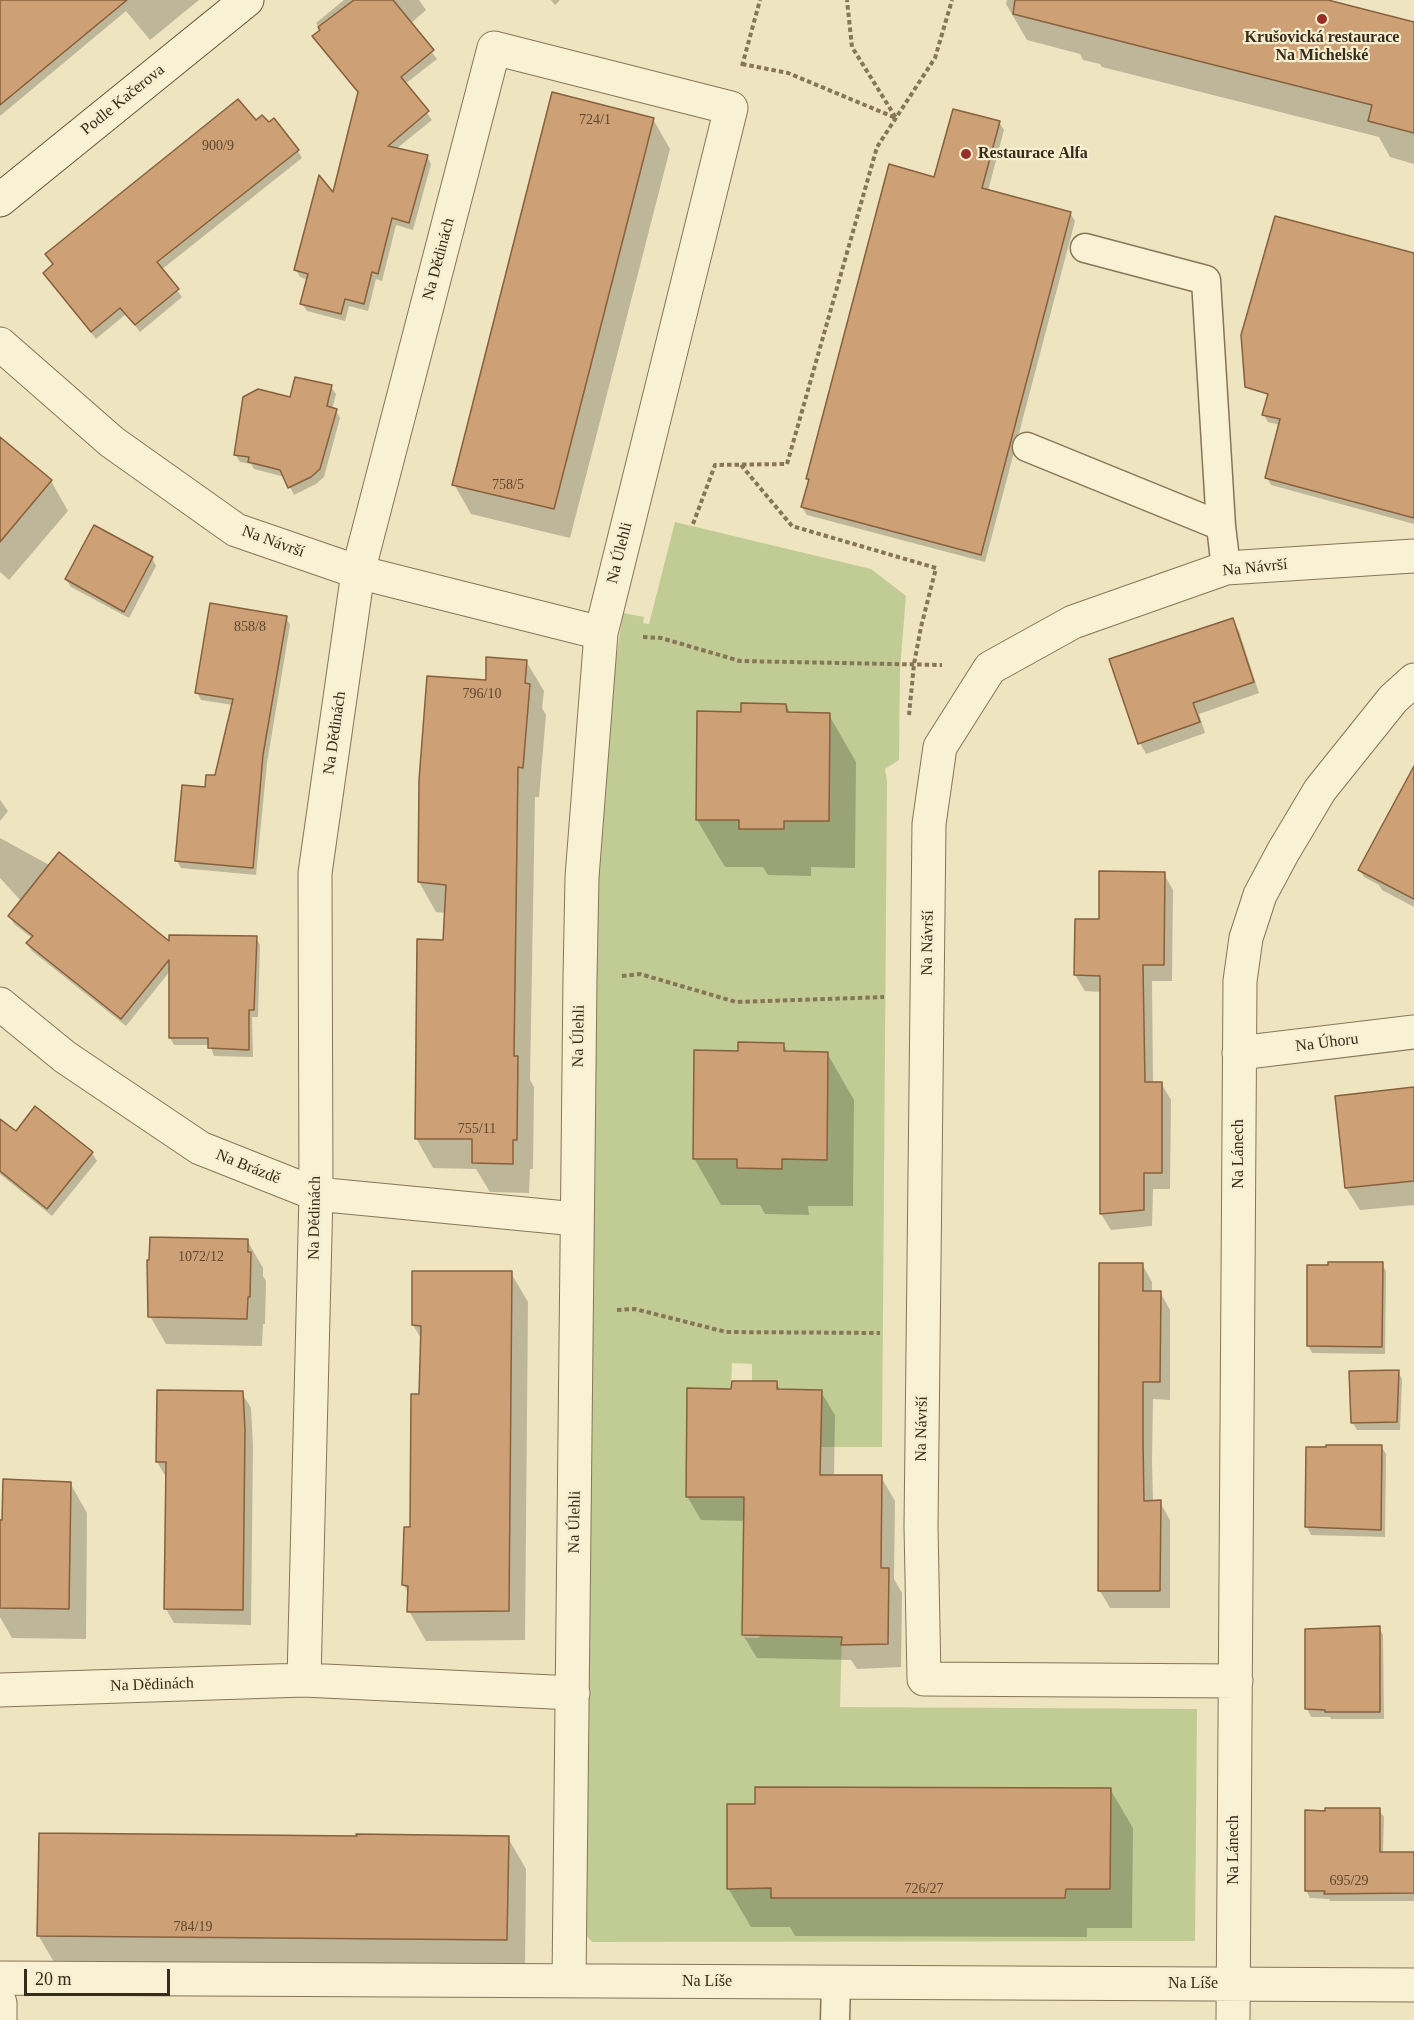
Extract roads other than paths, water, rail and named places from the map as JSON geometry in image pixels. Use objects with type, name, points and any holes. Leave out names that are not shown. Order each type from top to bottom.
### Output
[{"type":"street","name":"Podle Kačerova","points":[[0,200],[247,0]]},
{"type":"street","name":"Na Dědinách","points":[[304,1680],[316,1194],[315,873],[358,572],[494,48],[731,108]]},
{"type":"street","name":"Na Úlehli","points":[[569,1981],[578,1311],[576,1219],[582,877],[601,633],[731,108]]},
{"type":"street","name":"Na Návrší","points":[[0,344],[112,442],[237,530],[358,572],[601,633]]},
{"type":"street","name":"Na Návrší","points":[[1236,1681],[924,1679],[921,1503],[929,824],[940,747],[990,668],[1073,622],[1226,568],[1414,556]]},
{"type":"street","name":"Na Lánech","points":[[1233,2020],[1240,981],[1246,938],[1260,895],[1320,790],[1393,699],[1414,681]]},
{"type":"street","name":"Na Brázdě","points":[[0,1004],[65,1057],[200,1148],[316,1194],[576,1219]]},
{"type":"street","name":"Na Úhoru","points":[[1239,1053],[1414,1032]]},
{"type":"street","name":"Na Dědinách","points":[[0,1690],[304,1680],[573,1693]]},
{"type":"street","name":"Na Líše","points":[[0,1978],[1414,1985]]},
{"type":"street","points":[[0,2003],[0,2020]]},
{"type":"lane","points":[[1085,249],[1206,280],[1221,526],[1226,568]]},
{"type":"lane","points":[[1027,447],[1221,526]]},
{"type":"lane","points":[[835,2020],[836,1983]]},
{"type":"place","name":"Krušovická restaurace Na Michelské","points":[[1322,19]]},
{"type":"place","name":"Restaurace Alfa","points":[[966,154]]}]
